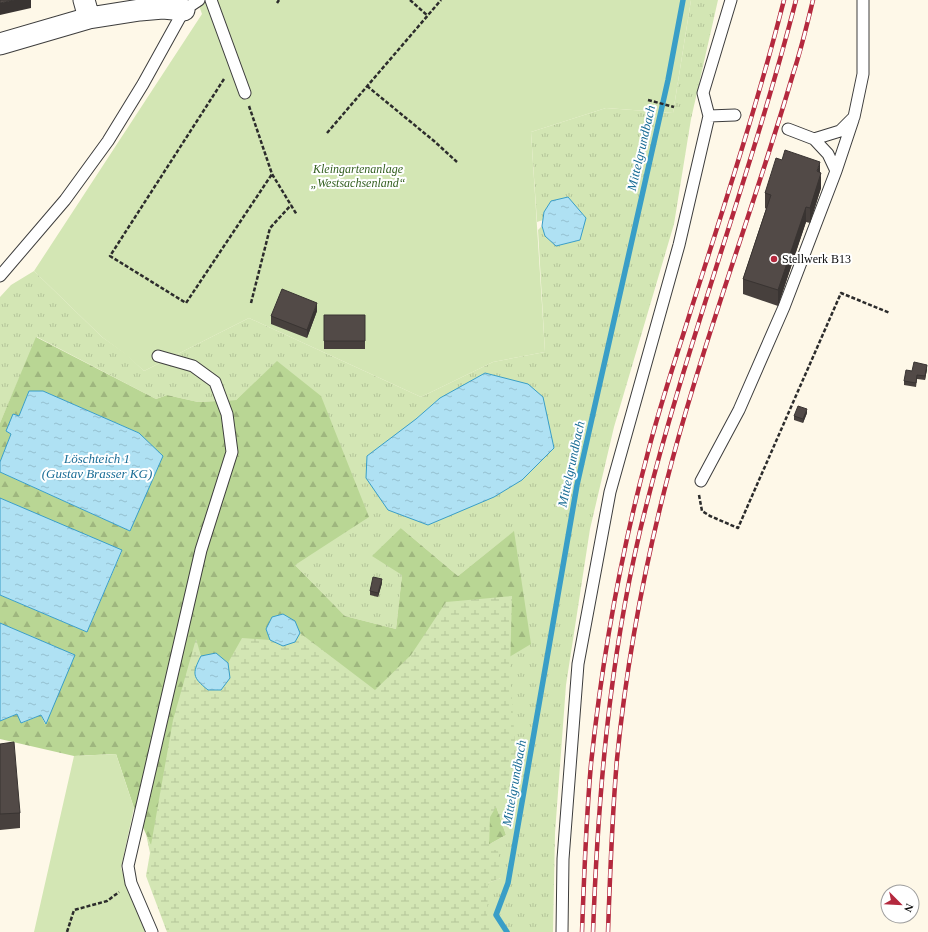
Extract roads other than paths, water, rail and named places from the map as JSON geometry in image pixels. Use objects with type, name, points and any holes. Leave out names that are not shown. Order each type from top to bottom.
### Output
[{"type":"street","points":[[0,44],[86,9],[140,10],[192,5]]},
{"type":"lane","points":[[211,0],[245,92]]},
{"type":"lane","points":[[562,932],[563,859],[578,664],[610,492],[679,244],[709,116],[703,93],[731,0]]},
{"type":"lane","points":[[702,480],[739,410],[784,307],[836,171],[854,117],[863,74],[863,0]]},
{"type":"lane","points":[[0,276],[66,200],[108,141],[192,5]]},
{"type":"lane","points":[[709,116],[735,115]]},
{"type":"lane","points":[[814,139],[840,132],[854,117]]},
{"type":"lane","points":[[788,130],[814,139],[828,154],[836,171]]},
{"type":"lane","points":[[152,932],[131,883],[128,866],[201,550],[232,452],[227,414],[215,382],[193,366],[158,356]]},
{"type":"water","points":[[568,197],[586,218],[580,240],[556,246],[545,236],[542,226],[544,212],[551,201]]},
{"type":"water","points":[[485,373],[528,384],[543,397],[554,448],[522,480],[494,497],[428,525],[388,510],[366,478],[367,456],[416,419],[440,398]]},
{"type":"water","name":"Löschteich 1 (Gustav Brasser KG)","points":[[29,391],[43,391],[139,433],[163,456],[130,531],[0,472],[0,462],[11,434],[6,431],[13,414],[19,416]]},
{"type":"water","points":[[0,498],[122,550],[87,632],[0,595]]},
{"type":"water","points":[[283,614],[295,621],[300,633],[295,642],[283,646],[270,640],[266,629],[272,617]]},
{"type":"water","points":[[0,623],[75,655],[46,724],[41,715],[21,723],[17,714],[0,721]]},
{"type":"water","points":[[216,653],[228,663],[230,678],[221,690],[208,690],[196,678],[195,671],[201,656]]},
{"type":"waterway","name":"Mittelgrundbach","points":[[507,932],[496,915],[508,883],[577,485],[668,80],[683,0]]},
{"type":"railway","points":[[582,932],[584,869],[595,725],[606,647],[628,532],[667,384],[751,118],[784,0]]},
{"type":"railway","points":[[593,932],[598,831],[607,730],[620,630],[629,581],[657,464],[676,397],[778,67],[796,0]]},
{"type":"railway","points":[[608,932],[614,802],[621,721],[638,608],[654,534],[672,461],[700,364],[778,123],[801,47],[813,0]]},
{"type":"place","name":"Stellwerk B13","points":[[774,259]]},
{"type":"park label","name":"Kleingartenanlage „Westsachsenland“","points":[[358,176]]}]
